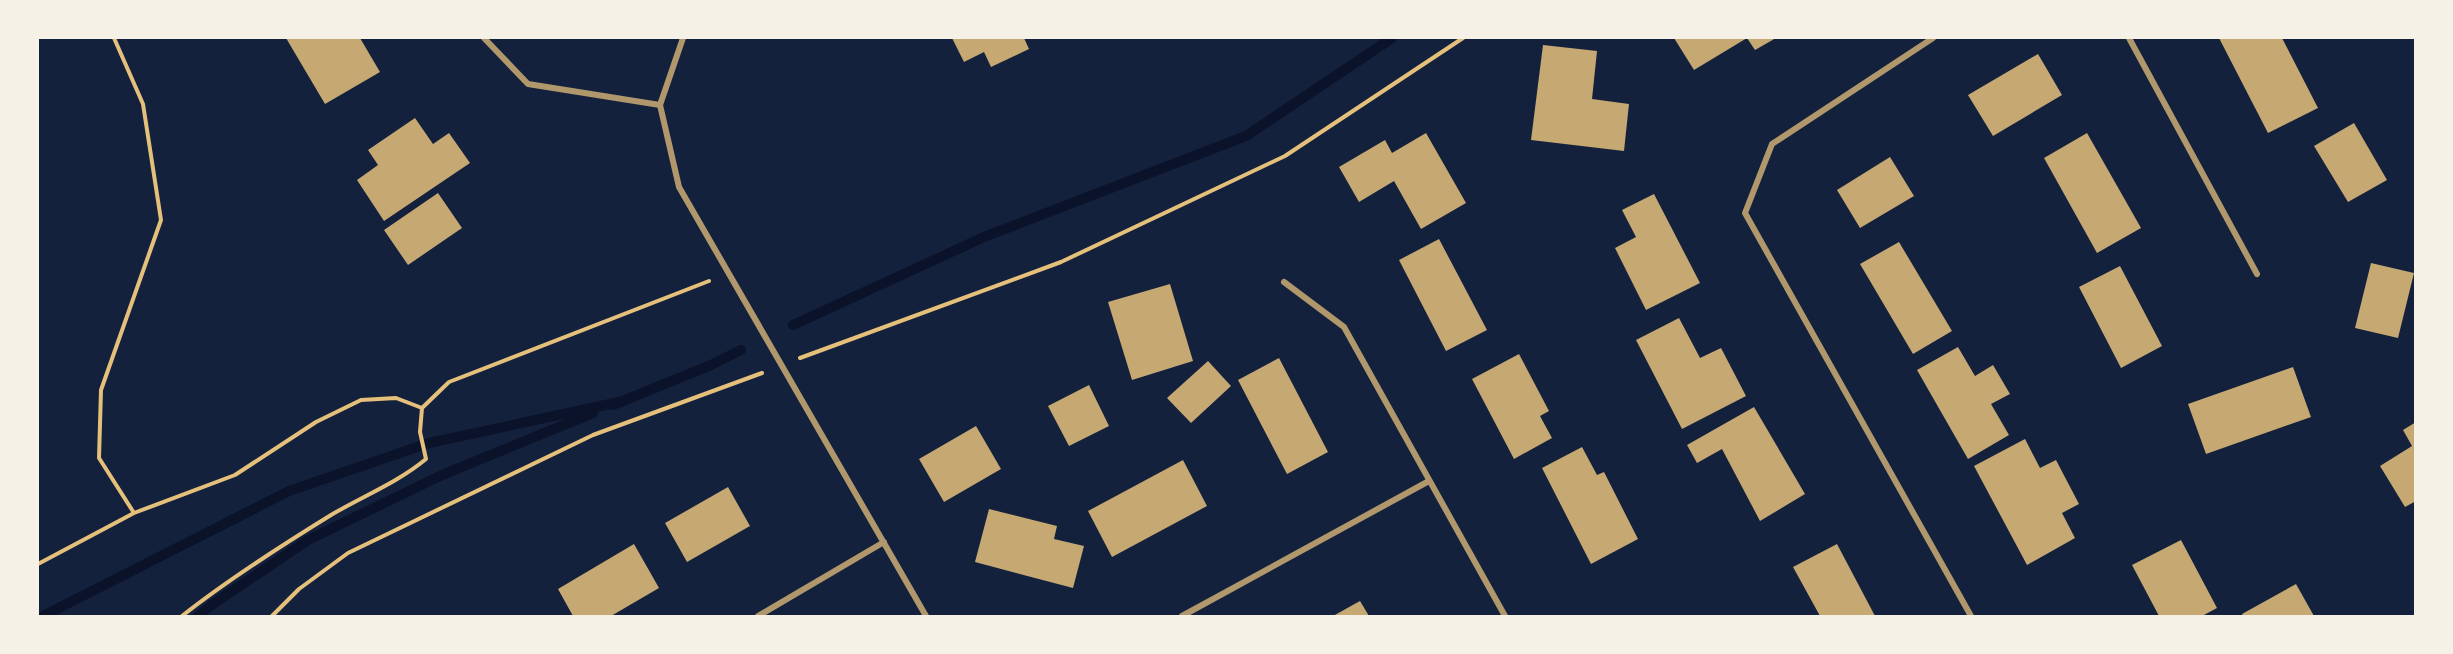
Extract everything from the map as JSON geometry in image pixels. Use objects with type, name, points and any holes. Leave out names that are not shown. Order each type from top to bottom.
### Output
[{"type":"street","points":[[484,38],[528,84],[660,105]]},
{"type":"street","points":[[683,38],[660,105],[679,187],[783,364],[926,616]]},
{"type":"street","points":[[1933,38],[1772,144],[1745,213],[1971,616]]},
{"type":"street","points":[[2129,38],[2257,274]]},
{"type":"street","points":[[1284,282],[1344,327],[1504,616]]},
{"type":"street","points":[[1182,616],[1430,481]]},
{"type":"street","points":[[758,616],[884,543]]},
{"type":"path","points":[[114,38],[143,104],[161,220],[101,390],[99,458],[134,513]]},
{"type":"path","points":[[272,616],[299,589],[348,553],[593,435],[1061,262],[1285,156],[1463,38]]},
{"type":"path","points":[[182,616],[221,585],[333,514],[406,475],[426,459],[420,432],[422,408],[449,382],[729,273]]},
{"type":"path","points":[[38,564],[134,513],[235,475],[316,422],[362,400],[396,398],[422,408]]},
{"type":"building","points":[[286,38],[360,38],[380,72],[325,104]]},
{"type":"building","points":[[952,38],[1024,38],[1029,49],[991,67],[984,52],[964,62]]},
{"type":"building","points":[[1674,38],[1747,38],[1694,70]]},
{"type":"building","points":[[1747,38],[1776,38],[1755,50]]},
{"type":"building","points":[[2219,38],[2282,38],[2318,108],[2268,133]]},
{"type":"building","points":[[1543,45],[1597,51],[1592,99],[1629,104],[1624,151],[1531,140]]},
{"type":"building","points":[[2038,54],[2062,95],[1993,136],[1968,95]]},
{"type":"building","points":[[415,118],[433,144],[449,133],[470,163],[384,221],[357,180],[378,165],[368,150]]},
{"type":"building","points":[[2354,123],[2387,180],[2348,202],[2314,146]]},
{"type":"building","points":[[1426,133],[1466,203],[1421,229],[1394,181],[1359,202],[1339,167],[1385,140],[1392,153]]},
{"type":"building","points":[[2087,133],[2141,228],[2097,253],[2044,158]]},
{"type":"building","points":[[1890,157],[1914,196],[1860,228],[1837,190]]},
{"type":"building","points":[[438,193],[462,228],[408,265],[384,230]]},
{"type":"building","points":[[1654,194],[1700,283],[1646,310],[1615,248],[1636,237],[1622,210]]},
{"type":"building","points":[[1439,239],[1487,330],[1446,351],[1399,260]]},
{"type":"building","points":[[1899,242],[1952,331],[1913,354],[1860,264]]},
{"type":"building","points":[[2371,263],[2414,273],[2398,338],[2355,328]]},
{"type":"building","points":[[2120,266],[2162,346],[2121,368],[2079,287]]},
{"type":"building","points":[[1170,284],[1193,361],[1132,380],[1108,302]]},
{"type":"building","points":[[1679,318],[1700,358],[1721,348],[1746,396],[1682,429],[1636,340]]},
{"type":"building","points":[[1958,347],[1975,376],[1993,365],[2010,394],[1991,404],[2009,435],[1968,459],[1917,370]]},
{"type":"building","points":[[1519,354],[1549,411],[1540,416],[1552,438],[1514,459],[1472,379]]},
{"type":"building","points":[[1279,358],[1328,452],[1287,474],[1238,380]]},
{"type":"building","points":[[1208,361],[1231,386],[1191,423],[1167,398]]},
{"type":"building","points":[[2293,367],[2311,417],[2206,454],[2188,404]]},
{"type":"building","points":[[1089,385],[1109,426],[1069,446],[1048,406]]},
{"type":"building","points":[[1754,407],[1805,494],[1760,521],[1722,449],[1697,463],[1687,445]]},
{"type":"building","points":[[2416,422],[2416,501],[2405,507],[2380,466],[2412,446],[2403,430]]},
{"type":"building","points":[[976,426],[1001,469],[944,502],[919,459]]},
{"type":"building","points":[[2025,439],[2040,468],[2056,460],[2079,504],[2062,513],[2075,538],[2027,565],[1974,466]]},
{"type":"building","points":[[1582,447],[1597,475],[1604,472],[1638,539],[1591,564],[1542,468]]},
{"type":"building","points":[[1183,460],[1207,506],[1112,557],[1088,511]]},
{"type":"building","points":[[728,487],[750,526],[687,562],[665,523]]},
{"type":"building","points":[[989,509],[1057,526],[1054,539],[1084,546],[1073,588],[975,562]]},
{"type":"building","points":[[2181,540],[2217,608],[2202,616],[2159,616],[2132,565]]},
{"type":"building","points":[[634,544],[659,588],[611,616],[573,616],[558,589]]},
{"type":"building","points":[[1837,544],[1875,616],[1820,616],[1793,567]]},
{"type":"building","points":[[2296,584],[2314,616],[2243,616],[2242,614]]},
{"type":"building","points":[[1360,601],[1369,616],[1333,616]]},
{"type":"waterway","points":[[793,325],[984,237],[1246,136],[1392,38]]},
{"type":"waterway","points":[[613,405],[711,365],[741,350]]},
{"type":"waterway","points":[[43,616],[289,491],[429,443],[619,402]]},
{"type":"waterway","points":[[198,616],[308,540],[442,475],[593,413]]}]
